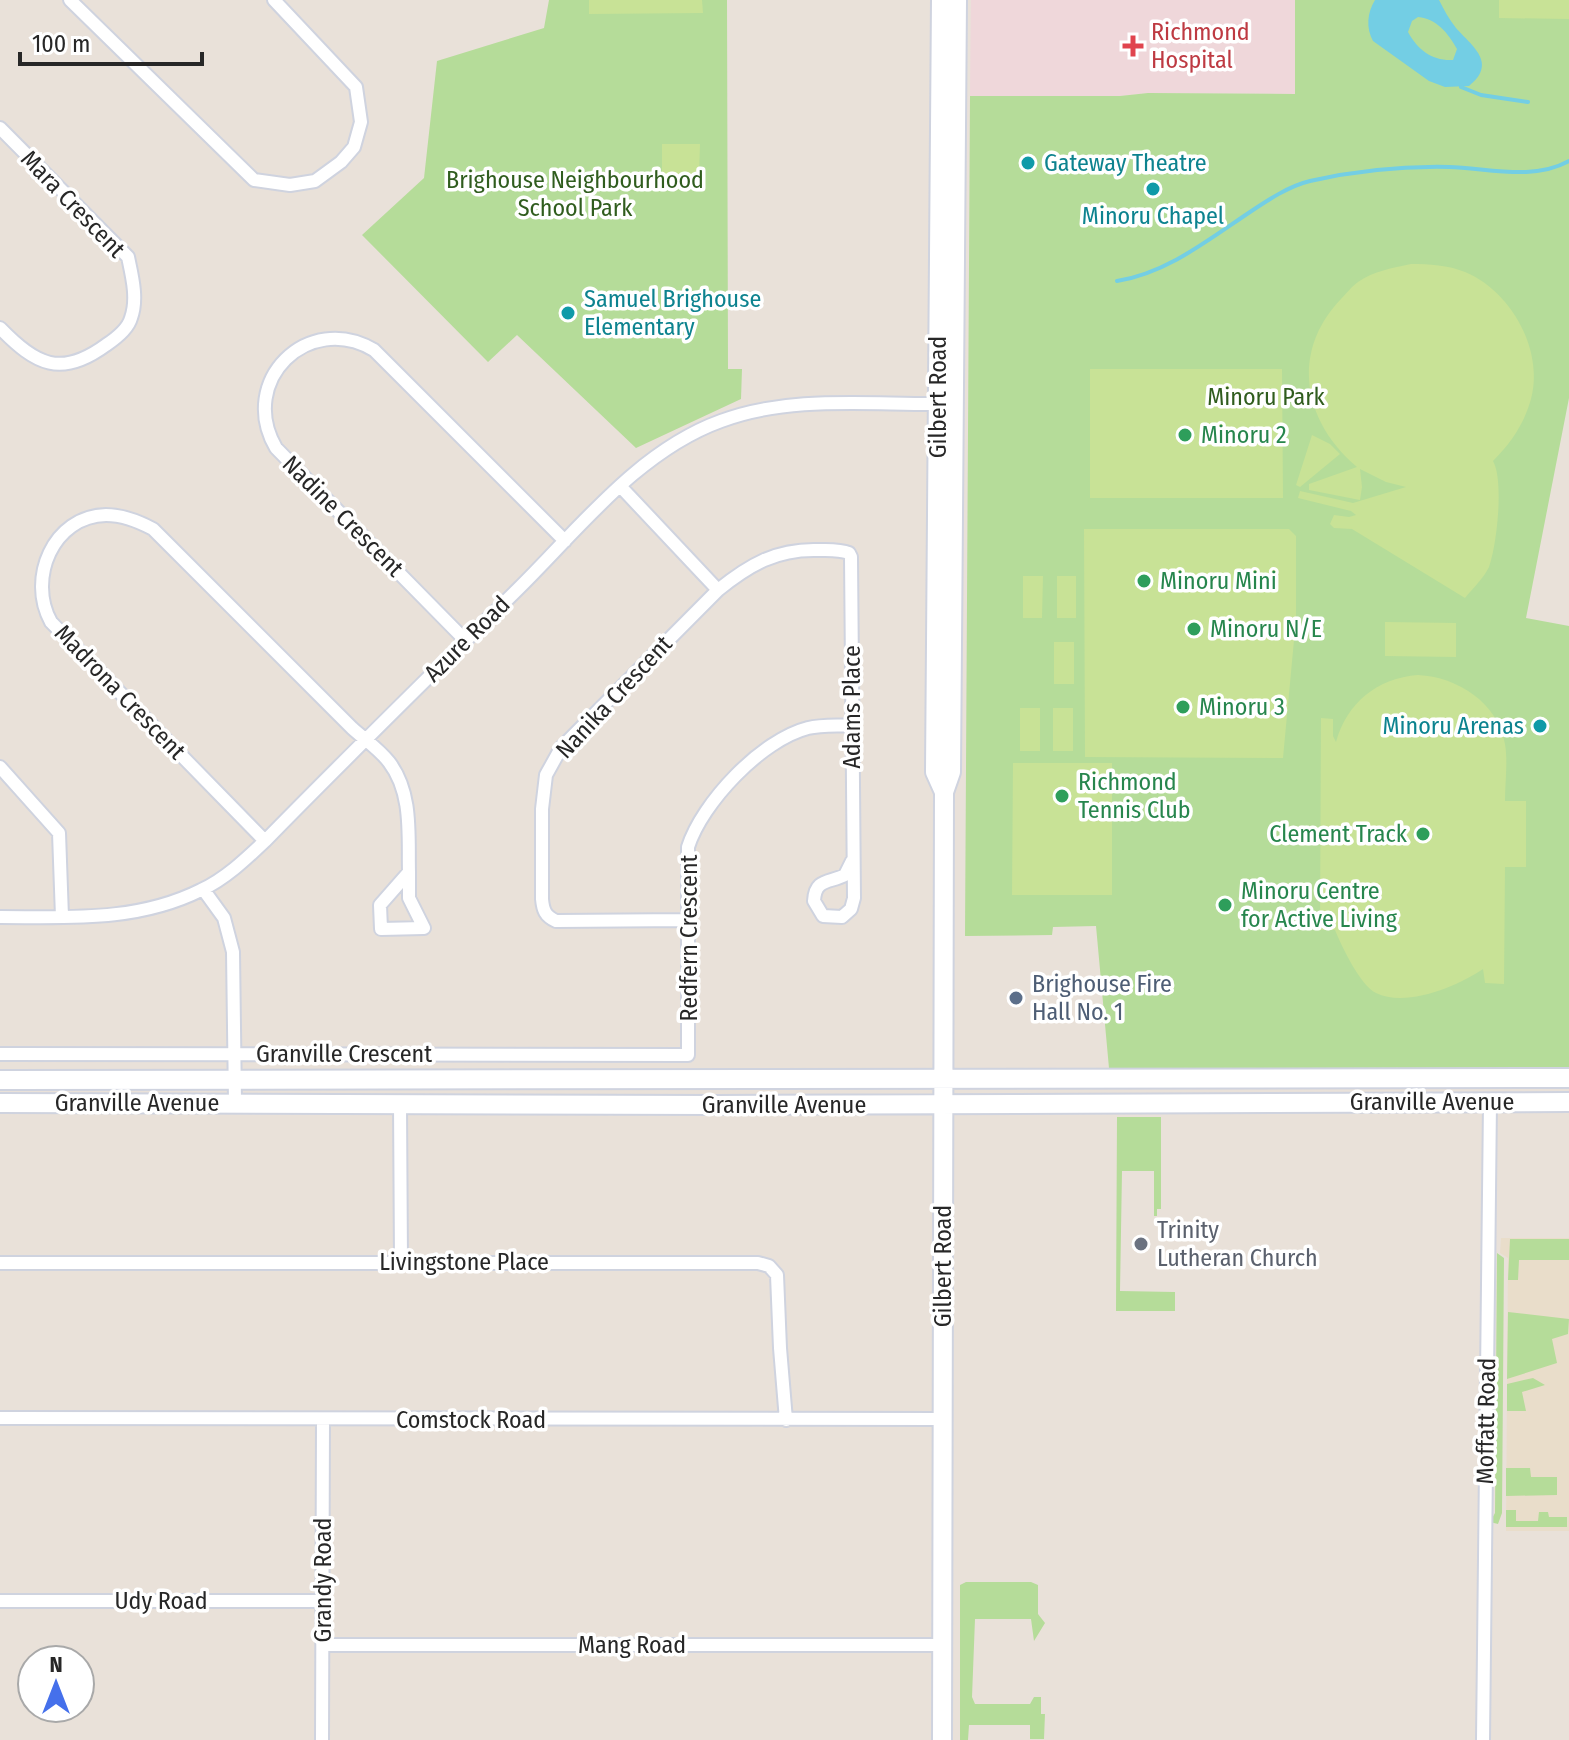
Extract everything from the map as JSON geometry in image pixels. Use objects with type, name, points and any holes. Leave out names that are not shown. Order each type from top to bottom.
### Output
[{"type":"main road","name":"Gilbert Road","points":[[941,0],[951,772],[944,792],[942,1740]]},
{"type":"main road","name":"Gilbert Road","points":[[946,404],[957,0]]},
{"type":"main road","name":"Granville Avenue","points":[[0,1080],[1569,1078]]},
{"type":"main road","name":"Granville Avenue","points":[[0,1103],[1569,1102]]},
{"type":"street","points":[[70,0],[254,180],[290,185],[315,181],[341,162],[354,147],[361,122],[356,87],[274,0]]},
{"type":"street","name":"Mara Crescent","points":[[0,128],[128,257],[134,285],[131,319],[118,337],[89,358],[73,364],[41,362],[24,353],[0,328]]},
{"type":"street","name":"Nadine Crescent","points":[[465,640],[276,448],[268,430],[265,399],[270,381],[284,360],[306,344],[328,339],[359,342],[374,350],[565,541]]},
{"type":"street","name":"Azure Road","points":[[0,917],[117,916],[170,904],[203,889],[265,841],[565,541],[669,446],[719,421],[765,408],[822,404],[946,404]]},
{"type":"street","points":[[621,487],[718,590]]},
{"type":"street","name":"Madrona Crescent","points":[[265,841],[51,622],[42,601],[41,578],[48,554],[60,536],[82,521],[105,515],[137,521],[153,529],[389,761],[403,789],[407,809],[409,872],[409,898],[424,928],[381,929],[380,905],[409,872]]},
{"type":"street","name":"Nanika Crescent","points":[[688,920],[556,921],[548,918],[542,899],[542,809],[546,775],[561,748],[718,590],[741,571],[775,554],[803,550],[840,550],[849,553]]},
{"type":"street","name":"Adams Place","points":[[849,553],[852,562],[854,898],[851,909],[842,917],[823,916],[814,901],[816,888],[826,880],[845,875],[852,861]]},
{"type":"street","name":"Redfern Crescent","points":[[688,1055],[688,847],[694,828],[712,803],[753,760],[788,736],[809,728],[852,725]]},
{"type":"street","points":[[0,767],[59,833],[62,917]]},
{"type":"street","points":[[203,889],[224,918],[233,952],[235,1102]]},
{"type":"street","name":"Granville Crescent","points":[[0,1054],[688,1055]]},
{"type":"street","name":"Moffatt Road","points":[[1483,1740],[1490,1102]]},
{"type":"street","points":[[400,1104],[401,1261]]},
{"type":"street","name":"Livingstone Place","points":[[0,1263],[758,1263],[769,1266],[777,1275],[786,1420]]},
{"type":"street","name":"Comstock Road","points":[[0,1418],[942,1419]]},
{"type":"street","name":"Grandy Road","points":[[322,1740],[323,1419]]},
{"type":"street","name":"Udy Road","points":[[0,1601],[323,1601]]},
{"type":"street","name":"Mang Road","points":[[323,1645],[942,1645]]},
{"type":"shaded area","name":"Richmond Hospital","points":[[971,0],[1295,0],[1295,94],[970,96]]},
{"type":"shaded area","points":[[1501,1238],[1569,1238],[1569,1531],[1506,1531],[1508,1258],[1500,1253]]},
{"type":"green space","name":"Brighouse Neighbourhood School Park","points":[[549,0],[727,0],[728,369],[742,369],[741,399],[636,448],[517,335],[488,362],[362,235],[424,178],[437,61],[544,28]]},
{"type":"green space","points":[[589,0],[702,0],[703,13],[589,14]]},
{"type":"green space","name":"Minoru Park","points":[[1295,0],[1569,0],[1569,398],[1526,618],[1569,626],[1569,1068],[1109,1068],[1096,926],[1053,927],[1052,935],[965,936],[970,96],[1295,94]]},
{"type":"green space","points":[[1499,0],[1569,0],[1569,19],[1499,18]]},
{"type":"green space","points":[[662,144],[700,144],[699,175],[662,175]]},
{"type":"green space","points":[[1411,264],[1452,268],[1482,281],[1510,308],[1528,342],[1533,361],[1534,380],[1525,417],[1493,461],[1499,497],[1492,557],[1487,571],[1465,598],[1352,529],[1334,528],[1330,524],[1334,515],[1356,515],[1351,511],[1298,498],[1300,491],[1353,503],[1406,487],[1386,482],[1360,469],[1360,500],[1309,490],[1309,484],[1357,467],[1339,449],[1315,408],[1309,364],[1314,341],[1325,320],[1354,286],[1364,278]]},
{"type":"green space","name":"Minoru 2","points":[[1090,369],[1282,369],[1283,498],[1090,498]]},
{"type":"green space","points":[[1312,435],[1330,444],[1340,454],[1300,487],[1296,485]]},
{"type":"green space","name":"Minoru N/E","points":[[1084,529],[1289,529],[1296,536],[1296,619],[1283,758],[1085,757]]},
{"type":"green space","points":[[1023,576],[1043,576],[1042,618],[1023,618]]},
{"type":"green space","points":[[1057,576],[1076,576],[1076,618],[1057,618]]},
{"type":"green space","points":[[1385,622],[1456,623],[1456,657],[1385,656]]},
{"type":"green space","points":[[1054,642],[1074,642],[1074,684],[1054,684]]},
{"type":"green space","name":"Clement Track","points":[[1418,675],[1461,687],[1474,695],[1494,716],[1505,744],[1505,801],[1526,801],[1526,867],[1505,867],[1504,984],[1485,983],[1483,969],[1446,988],[1402,998],[1388,997],[1370,989],[1352,965],[1335,930],[1320,930],[1321,718],[1333,719],[1336,742],[1348,716],[1366,695],[1389,681]]},
{"type":"green space","points":[[1020,708],[1040,708],[1040,751],[1020,751]]},
{"type":"green space","points":[[1053,708],[1073,708],[1073,751],[1053,751]]},
{"type":"green space","name":"Richmond Tennis Club","points":[[1013,763],[1112,763],[1112,895],[1012,895]]},
{"type":"green space","points":[[1117,1117],[1161,1117],[1161,1209],[1157,1209],[1157,1216],[1154,1216],[1154,1171],[1122,1171],[1120,1291],[1175,1292],[1175,1311],[1116,1311]]},
{"type":"green space","points":[[1510,1239],[1569,1239],[1569,1260],[1519,1260],[1518,1280],[1508,1280]]},
{"type":"green space","points":[[1497,1253],[1504,1258],[1502,1513],[1498,1524],[1490,1522],[1495,1513]]},
{"type":"green space","points":[[1508,1312],[1569,1319],[1568,1334],[1552,1339],[1557,1363],[1507,1379]]},
{"type":"green space","points":[[1533,1378],[1545,1385],[1522,1392],[1526,1411],[1507,1411],[1507,1384]]},
{"type":"green space","points":[[1506,1468],[1530,1468],[1531,1477],[1557,1477],[1557,1495],[1506,1496]]},
{"type":"green space","points":[[1506,1510],[1516,1510],[1516,1521],[1538,1521],[1539,1512],[1548,1512],[1549,1517],[1567,1517],[1567,1527],[1506,1527]]},
{"type":"green space","points":[[966,1582],[1031,1582],[1038,1585],[1038,1614],[1045,1623],[1034,1641],[1031,1619],[975,1619],[972,1697],[975,1704],[1030,1704],[1034,1697],[1041,1697],[1041,1714],[1045,1714],[1044,1739],[1030,1739],[1030,1725],[969,1725],[968,1740],[960,1740],[960,1585]]},
{"type":"water","points":[[1375,0],[1439,0],[1453,25],[1479,55],[1482,62],[1477,78],[1469,86],[1445,87],[1429,81],[1373,41],[1368,26]],"holes":[[[1418,17],[1425,18],[1450,38],[1457,49],[1453,60],[1432,56],[1412,38],[1408,32],[1412,21]]]},
{"type":"waterway","points":[[1461,87],[1481,95],[1528,102]]},
{"type":"waterway","points":[[1117,281],[1170,263],[1271,198],[1310,181],[1414,167],[1541,171],[1569,161]]},
{"type":"place","name":"Richmond Hospital","points":[[1133,46]]},
{"type":"place","name":"Gateway Theatre","points":[[1028,163]]},
{"type":"place","name":"Minoru Chapel","points":[[1153,189]]},
{"type":"place","name":"Samuel Brighouse Elementary","points":[[568,313]]},
{"type":"place","name":"Minoru 2","points":[[1185,435]]},
{"type":"place","name":"Minoru Mini","points":[[1144,581]]},
{"type":"place","name":"Minoru N/E","points":[[1194,629]]},
{"type":"place","name":"Minoru 3","points":[[1183,707]]},
{"type":"place","name":"Minoru Arenas","points":[[1540,726]]},
{"type":"place","name":"Richmond Tennis Club","points":[[1062,796]]},
{"type":"place","name":"Clement Track","points":[[1423,834]]},
{"type":"place","name":"Minoru Centre for Active Living","points":[[1225,905]]},
{"type":"place","name":"Brighouse Fire Hall No. 1","points":[[1016,998]]},
{"type":"place","name":"Trinity Lutheran Church","points":[[1141,1244]]}]
